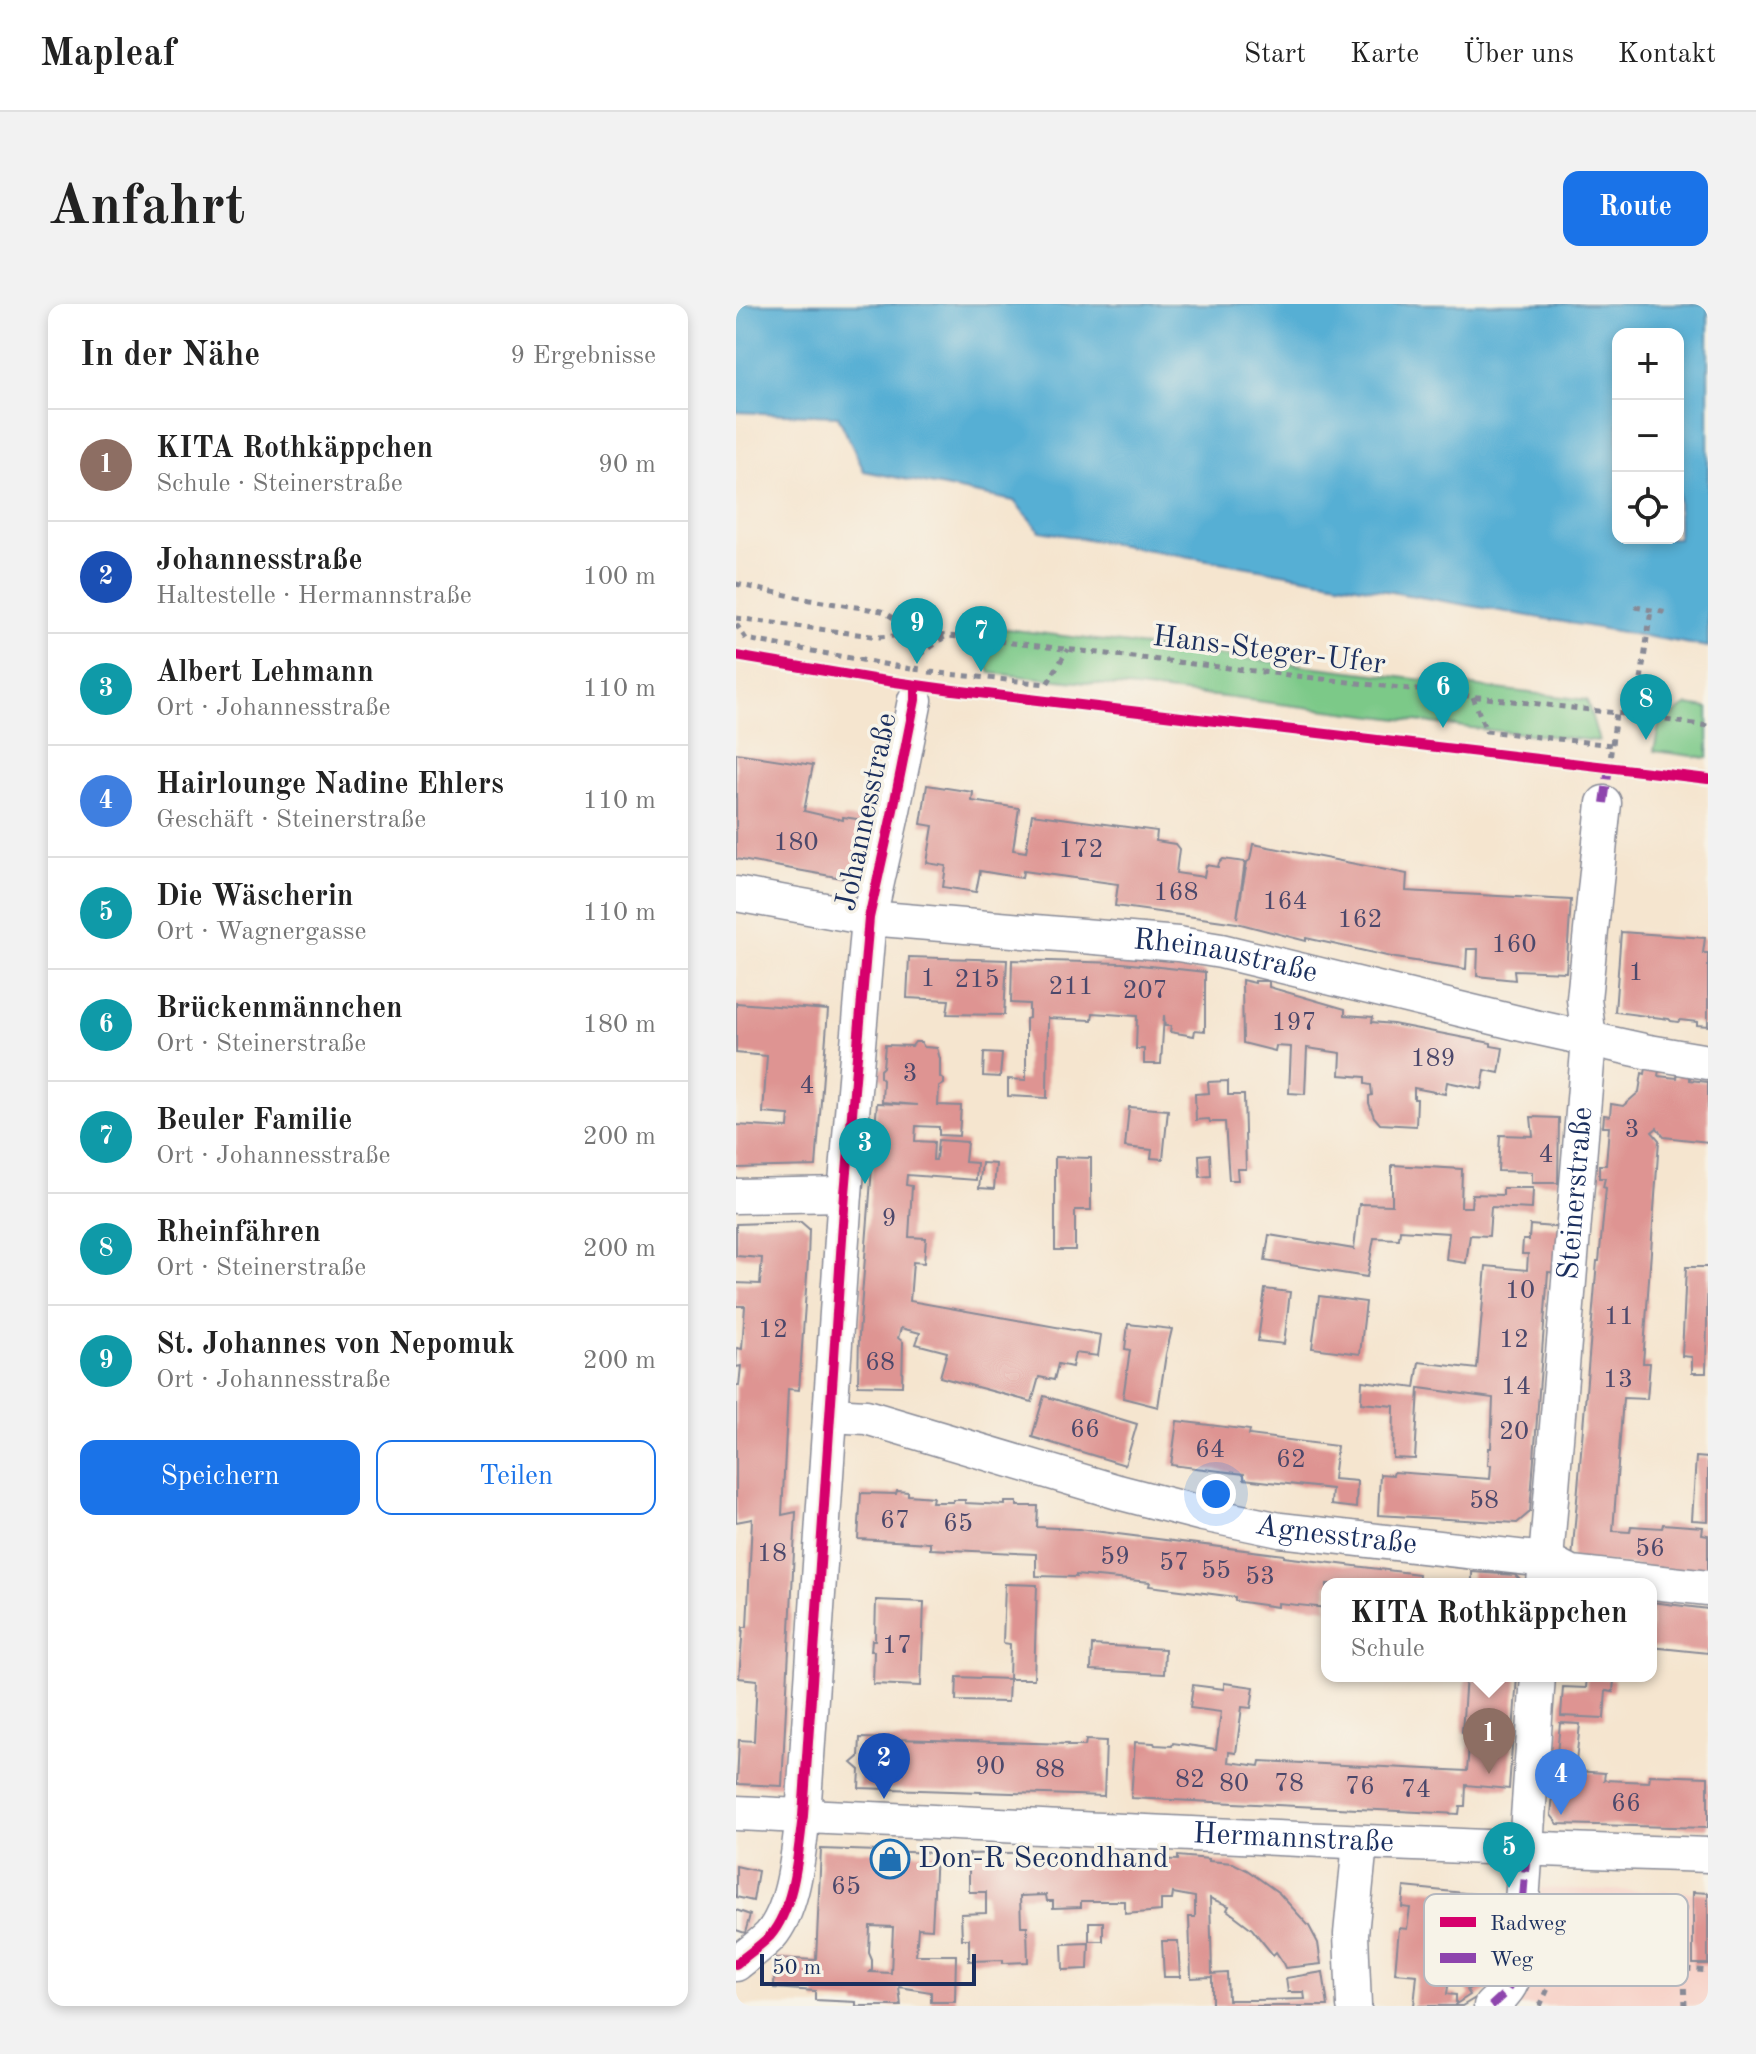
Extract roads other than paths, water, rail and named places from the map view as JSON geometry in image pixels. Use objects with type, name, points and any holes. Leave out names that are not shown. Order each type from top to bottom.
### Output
[{"type":"street","name":"Johannesstraße","points":[[736,1964],[770,1935],[793,1889],[803,1816],[845,1194],[869,918],[915,700]]},
{"type":"street","name":"Steinerstraße","points":[[1545,1572],[1589,1039],[1584,999],[1604,803]]},
{"type":"street","name":"Rheinaustraße","points":[[736,894],[869,918],[1178,944],[1221,951],[1589,1039],[1708,1062]]},
{"type":"street","points":[[736,1196],[845,1194]]},
{"type":"street","name":"Agnesstraße","points":[[830,1415],[866,1417],[1118,1492],[1280,1530],[1545,1572],[1617,1578]]},
{"type":"street","name":"Agnesstraße","points":[[1657,1582],[1708,1588]]},
{"type":"street","points":[[1523,1894],[1538,1682]]},
{"type":"street","name":"Hermannstraße","points":[[736,1813],[1360,1843],[1708,1855]]},
{"type":"street","points":[[1354,2006],[1351,1934],[1360,1843]]},
{"type":"street","points":[[1491,2006],[1510,1986]]},
{"type":"water","points":[[736,304],[1708,304],[1708,647],[1040,531],[1014,501],[864,471],[838,416],[736,412]]},
{"type":"place","name":"St. Johannes von Nepomuk","points":[[917,664]]},
{"type":"place","name":"Beuler Familie","points":[[981,672]]},
{"type":"place","name":"Brückenmännchen","points":[[1443,728]]},
{"type":"place","name":"Rheinfähren","points":[[1646,740]]},
{"type":"place","name":"Albert Lehmann","points":[[865,1184]]},
{"type":"place","name":"KITA Rothkäppchen","points":[[1489,1774]]},
{"type":"place","name":"Johannesstraße","points":[[884,1799]]},
{"type":"place","name":"Hairlounge Nadine Ehlers","points":[[1561,1815]]},
{"type":"place","name":"Don-R Secondhand","points":[[890,1859]]},
{"type":"place","name":"Die Wäscherin","points":[[1509,1888]]}]
